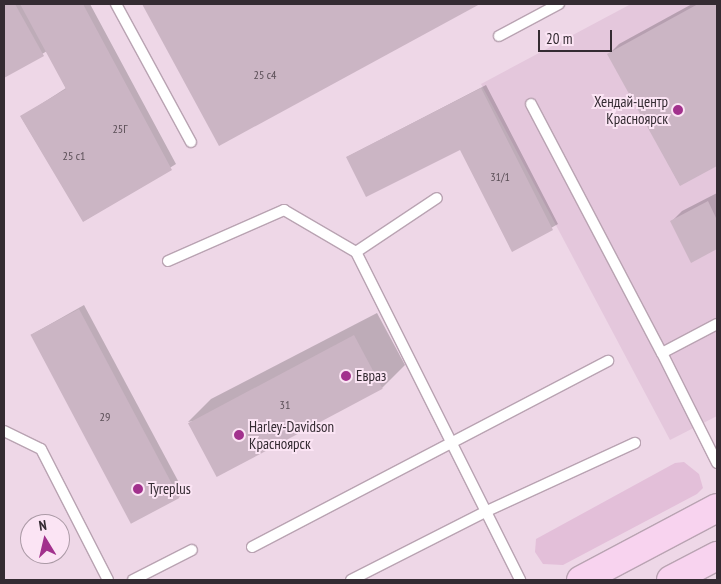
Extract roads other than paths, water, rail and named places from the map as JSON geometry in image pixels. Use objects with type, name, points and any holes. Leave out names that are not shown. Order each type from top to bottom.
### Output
[{"type":"main road","points":[[581,580],[717,508]]},
{"type":"main road","points":[[672,580],[717,556]]},
{"type":"lane","points":[[116,4],[191,142]]},
{"type":"lane","points":[[499,36],[559,4]]},
{"type":"lane","points":[[532,104],[717,463]]},
{"type":"lane","points":[[356,252],[437,198]]},
{"type":"lane","points":[[168,261],[284,210],[356,252],[520,580]]},
{"type":"lane","points":[[662,353],[717,324]]},
{"type":"lane","points":[[252,546],[608,361]]},
{"type":"lane","points":[[4,431],[41,449],[108,580]]},
{"type":"lane","points":[[351,580],[487,511],[635,443]]},
{"type":"lane","points":[[133,580],[192,550]]},
{"type":"place","name":"Хендай-центр Красноярск","points":[[678,110]]},
{"type":"place","name":"Евраз","points":[[346,376]]},
{"type":"place","name":"Harley-Davidson Красноярск","points":[[239,435]]},
{"type":"place","name":"Tyreplus","points":[[138,489]]}]
